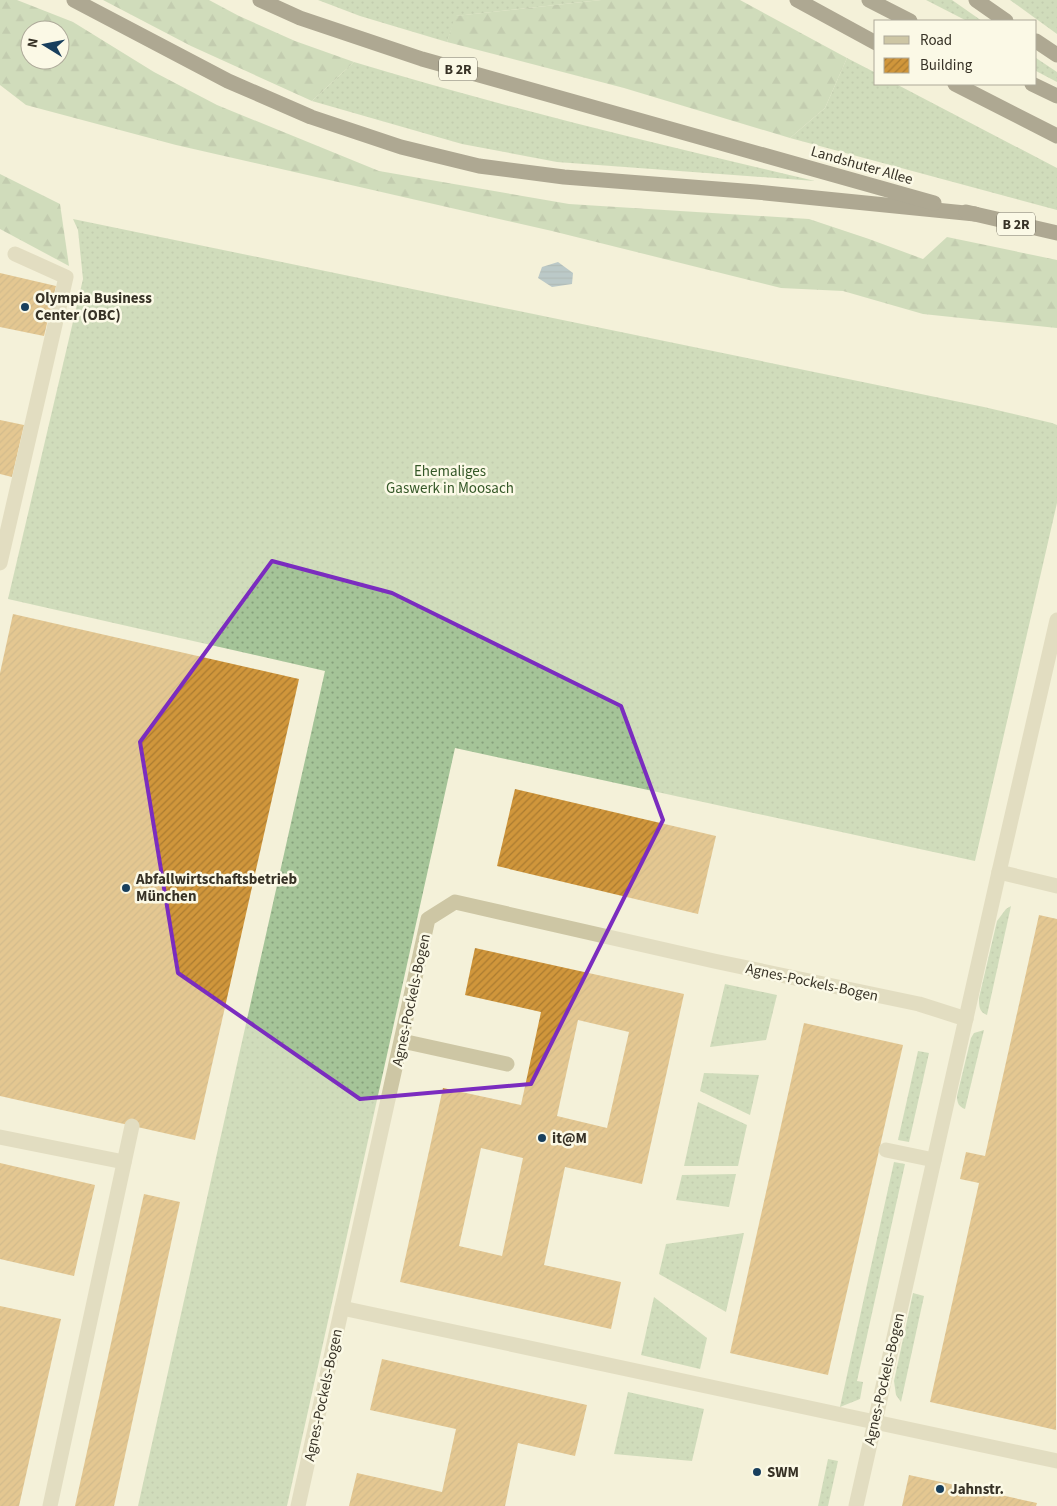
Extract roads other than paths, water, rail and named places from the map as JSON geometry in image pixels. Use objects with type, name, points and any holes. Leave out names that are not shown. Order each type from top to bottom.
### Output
[{"type":"highway","points":[[74,0],[228,81],[311,117],[401,147],[478,166],[564,177],[756,192],[975,214]]},
{"type":"highway","name":"Landshuter Allee","points":[[260,0],[300,18],[422,59],[659,127],[975,214],[1057,233]]},
{"type":"highway","points":[[797,0],[874,42]]},
{"type":"highway","points":[[869,0],[908,20]]},
{"type":"highway","points":[[976,0],[1005,20]]},
{"type":"highway","points":[[1037,42],[1057,55]]},
{"type":"highway","points":[[957,85],[1057,136]]},
{"type":"highway","points":[[1034,85],[1057,96]]},
{"type":"street","points":[[0,563],[3,537],[66,277],[15,254]]},
{"type":"street","name":"Agnes-Pockels-Bogen","points":[[856,1506],[1057,620]]},
{"type":"street","points":[[999,872],[1057,886]]},
{"type":"street","name":"Agnes-Pockels-Bogen","points":[[298,1506],[428,919],[455,902],[714,961],[919,1004],[966,1019]]},
{"type":"street","points":[[402,1041],[507,1064]]},
{"type":"street","points":[[50,1506],[132,1126]]},
{"type":"street","points":[[0,1137],[124,1162]]},
{"type":"street","points":[[886,1150],[934,1160]]},
{"type":"street","points":[[342,1308],[1057,1461]]},
{"type":"water","points":[[558,262],[573,273],[572,284],[552,287],[538,278],[542,267]]},
{"type":"place","name":"Olympia Business Center (OBC)","points":[[25,307]]},
{"type":"place","name":"Abfallwirtschaftsbetrieb München","points":[[126,888]]},
{"type":"place","name":"it@M","points":[[542,1138]]},
{"type":"place","name":"SWM","points":[[757,1472]]},
{"type":"place","name":"Jahnstr.","points":[[940,1489]]},
{"type":"park label","name":"Ehemaliges Gaswerk in Moosach","points":[[450,480]]}]
